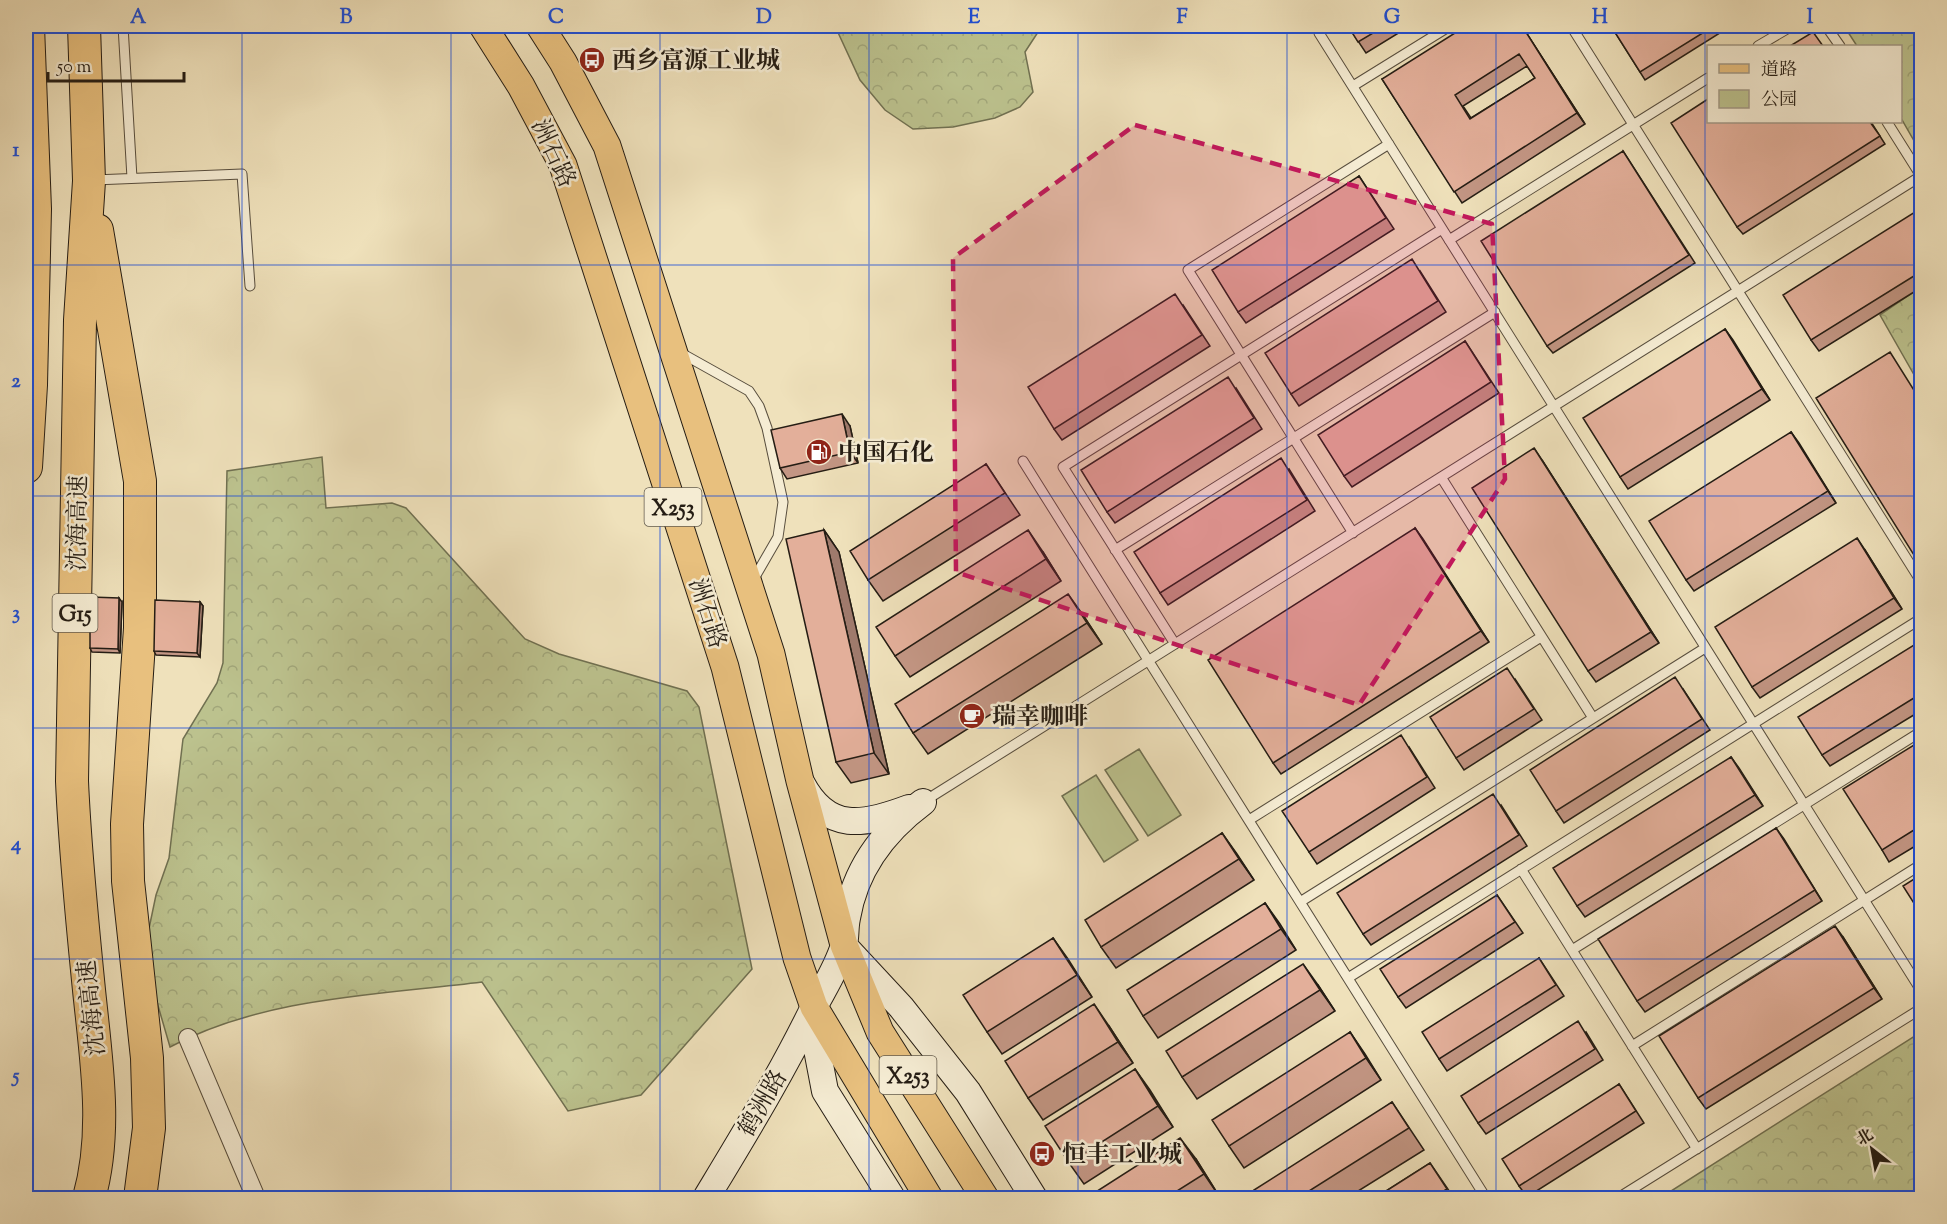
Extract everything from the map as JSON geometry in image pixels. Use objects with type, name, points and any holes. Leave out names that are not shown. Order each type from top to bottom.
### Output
[{"type":"highway","points":[[26,467],[31,385],[35,209],[28,26]]},
{"type":"highway","name":"沈海高速","points":[[84,26],[88,181],[80,320],[72,781],[76,856],[100,1122],[94,1182],[89,1198]]},
{"type":"highway","points":[[88,181],[140,481],[140,628],[128,881],[147,1058],[149,1128],[140,1198]]},
{"type":"main road","name":"洲石路","points":[[483,26],[521,86],[563,165],[725,667],[798,958],[814,1006],[929,1198]]},
{"type":"main road","name":"洲石路","points":[[540,26],[563,62],[607,146],[771,654],[800,781],[844,945],[880,1032],[985,1198]]},
{"type":"street","points":[[800,781],[810,799],[825,813],[843,821],[864,822],[923,802]]},
{"type":"street","name":"鹤洲路","points":[[706,1198],[776,1081],[844,945],[849,908],[866,864],[881,840],[900,819],[923,802]]},
{"type":"street","points":[[844,945],[901,1007],[968,1092],[1034,1198]]},
{"type":"street","points":[[814,1006],[816,1044],[825,1091],[892,1198]]},
{"type":"street","points":[[188,1038],[256,1198]]},
{"type":"lane","points":[[123,26],[132,178]]},
{"type":"lane","points":[[1353,86],[1450,26]]},
{"type":"lane","points":[[1571,26],[1922,583]]},
{"type":"lane","points":[[1760,45],[1792,26]]},
{"type":"lane","points":[[1826,26],[1839,45]]},
{"type":"lane","points":[[1319,33],[1922,992]]},
{"type":"lane","points":[[1449,240],[1707,79]]},
{"type":"lane","points":[[923,802],[1921,176],[1888,123]]},
{"type":"lane","points":[[1353,533],[1188,270],[1389,144]]},
{"type":"lane","points":[[88,181],[242,174],[250,286]]},
{"type":"lane","points":[[1174,645],[1063,467],[1442,229]]},
{"type":"lane","points":[[1115,550],[1494,312]]},
{"type":"lane","points":[[672,345],[687,357],[749,391],[759,406],[767,428],[783,502],[778,537],[749,587]]},
{"type":"lane","points":[[1023,461],[1486,1198]]},
{"type":"lane","points":[[1442,477],[1593,718]]},
{"type":"lane","points":[[1348,978],[1922,618]]},
{"type":"lane","points":[[1249,820],[1541,637]]},
{"type":"lane","points":[[1300,902],[1705,648]]},
{"type":"lane","points":[[1572,950],[1922,731]]},
{"type":"lane","points":[[1632,1046],[1922,864]]},
{"type":"lane","points":[[1521,869],[1697,1149]]},
{"type":"lane","points":[[1618,1198],[1922,1008]]},
{"type":"highlighted area","points":[[1135,125],[1492,224],[1505,479],[1359,705],[956,572],[953,258]]},
{"type":"green space","points":[[835,26],[1042,26],[1025,52],[1033,92],[1020,107],[995,118],[953,127],[913,129],[885,110],[860,80]]},
{"type":"green space","points":[[1844,26],[1921,26],[1921,153],[1902,120],[1902,45],[1856,45]]},
{"type":"green space","points":[[1921,287],[1921,387],[1880,315]]},
{"type":"green space","points":[[322,457],[326,508],[392,503],[406,508],[525,639],[559,654],[687,691],[699,707],[752,969],[641,1095],[568,1111],[482,982],[362,995],[283,1008],[206,1030],[170,1047],[152,985],[147,938],[156,895],[169,858],[183,739],[217,683],[223,663],[227,471]]},
{"type":"green space","points":[[1139,749],[1181,815],[1148,836],[1105,770]]},
{"type":"green space","points":[[1096,775],[1138,840],[1104,862],[1062,796]]},
{"type":"green space","points":[[1921,1032],[1921,1198],[1660,1198]]},
{"type":"building","points":[[1348,26],[1385,26],[1358,42]]},
{"type":"building","points":[[1466,26],[1522,26],[1577,113],[1454,192],[1382,79]],"holes":[[[1519,54],[1535,78],[1470,119],[1455,95]]]},
{"type":"building","points":[[1611,26],[1714,26],[1640,72]]},
{"type":"building","points":[[1813,32],[1822,45],[1792,45]]},
{"type":"building","points":[[1707,100],[1707,123],[1871,123],[1880,136],[1737,227],[1671,123]]},
{"type":"building","points":[[1623,151],[1689,255],[1547,346],[1481,241]]},
{"type":"building","points":[[1359,176],[1386,218],[1238,312],[1212,270]]},
{"type":"building","points":[[1915,212],[1922,223],[1922,271],[1811,340],[1783,295]]},
{"type":"building","points":[[1412,259],[1438,301],[1291,394],[1265,353]]},
{"type":"building","points":[[1175,294],[1202,335],[1054,429],[1028,387]]},
{"type":"building","points":[[1725,329],[1762,389],[1620,477],[1583,418]]},
{"type":"building","points":[[1465,341],[1491,382],[1344,476],[1318,435]]},
{"type":"building","points":[[1890,352],[1922,403],[1922,568],[1816,398]]},
{"type":"building","points":[[1228,377],[1254,418],[1107,512],[1081,470]]},
{"type":"building","name":"中国石化","points":[[842,414],[850,452],[780,468],[771,430]]},
{"type":"building","points":[[1791,432],[1828,491],[1686,580],[1649,521]]},
{"type":"building","points":[[1534,448],[1651,632],[1588,671],[1472,488]]},
{"type":"building","points":[[1281,458],[1307,500],[1160,593],[1134,552]]},
{"type":"building","points":[[986,464],[1005,493],[868,580],[850,551]]},
{"type":"building","points":[[1415,528],[1481,631],[1273,763],[1208,660]]},
{"type":"building","points":[[824,530],[874,753],[836,762],[786,539]]},
{"type":"building","points":[[1028,530],[1046,559],[895,656],[876,627]]},
{"type":"building","points":[[1857,538],[1894,598],[1752,687],[1715,627]]},
{"type":"building","points":[[1068,594],[1087,623],[913,733],[895,704]]},
{"type":"building","points":[[90,597],[119,598],[118,649],[90,648]]},
{"type":"building","points":[[155,600],[200,602],[197,653],[154,651]]},
{"type":"building","points":[[1922,640],[1922,693],[1822,755],[1798,717]]},
{"type":"building","points":[[1507,668],[1534,709],[1456,758],[1430,717]]},
{"type":"building","points":[[1675,677],[1702,719],[1556,811],[1530,770]]},
{"type":"building","points":[[1401,735],[1427,777],[1309,852],[1282,811]]},
{"type":"building","points":[[1922,740],[1922,825],[1882,850],[1843,789]]},
{"type":"building","points":[[1731,757],[1755,795],[1577,906],[1553,868]]},
{"type":"building","points":[[1493,794],[1519,835],[1363,934],[1337,893]]},
{"type":"building","points":[[1776,828],[1815,890],[1637,1001],[1598,939]]},
{"type":"building","points":[[1222,833],[1239,859],[1101,947],[1085,920]]},
{"type":"building","points":[[1922,874],[1922,916],[1903,886]]},
{"type":"building","points":[[1497,895],[1515,922],[1398,997],[1380,969]]},
{"type":"building","points":[[1265,903],[1281,929],[1143,1016],[1127,990]]},
{"type":"building","points":[[1835,926],[1874,988],[1698,1098],[1659,1036]]},
{"type":"building","points":[[1053,938],[1077,975],[987,1032],[963,995]]},
{"type":"building","points":[[1539,958],[1556,985],[1439,1059],[1422,1032]]},
{"type":"building","points":[[1303,964],[1320,990],[1182,1077],[1166,1051]]},
{"type":"building","points":[[1094,1004],[1118,1042],[1028,1098],[1005,1061]]},
{"type":"building","points":[[1578,1021],[1595,1049],[1478,1123],[1461,1096]]},
{"type":"building","points":[[1350,1032],[1366,1058],[1229,1146],[1212,1120]]},
{"type":"building","points":[[1135,1069],[1158,1106],[1069,1163],[1045,1126]]},
{"type":"building","points":[[1619,1084],[1636,1111],[1519,1186],[1502,1159]]},
{"type":"building","points":[[1392,1102],[1409,1128],[1298,1198],[1260,1198],[1254,1190]]},
{"type":"building","points":[[1180,1138],[1204,1174],[1166,1198],[1093,1198],[1091,1195]]},
{"type":"building","points":[[1430,1163],[1447,1189],[1432,1198],[1375,1198]]},
{"type":"place","name":"西乡富源工业城","points":[[592,60]]},
{"type":"place","name":"中国石化","points":[[819,452]]},
{"type":"place","name":"瑞幸咖啡","points":[[972,716]]},
{"type":"place","name":"恒丰工业城","points":[[1042,1154]]}]
